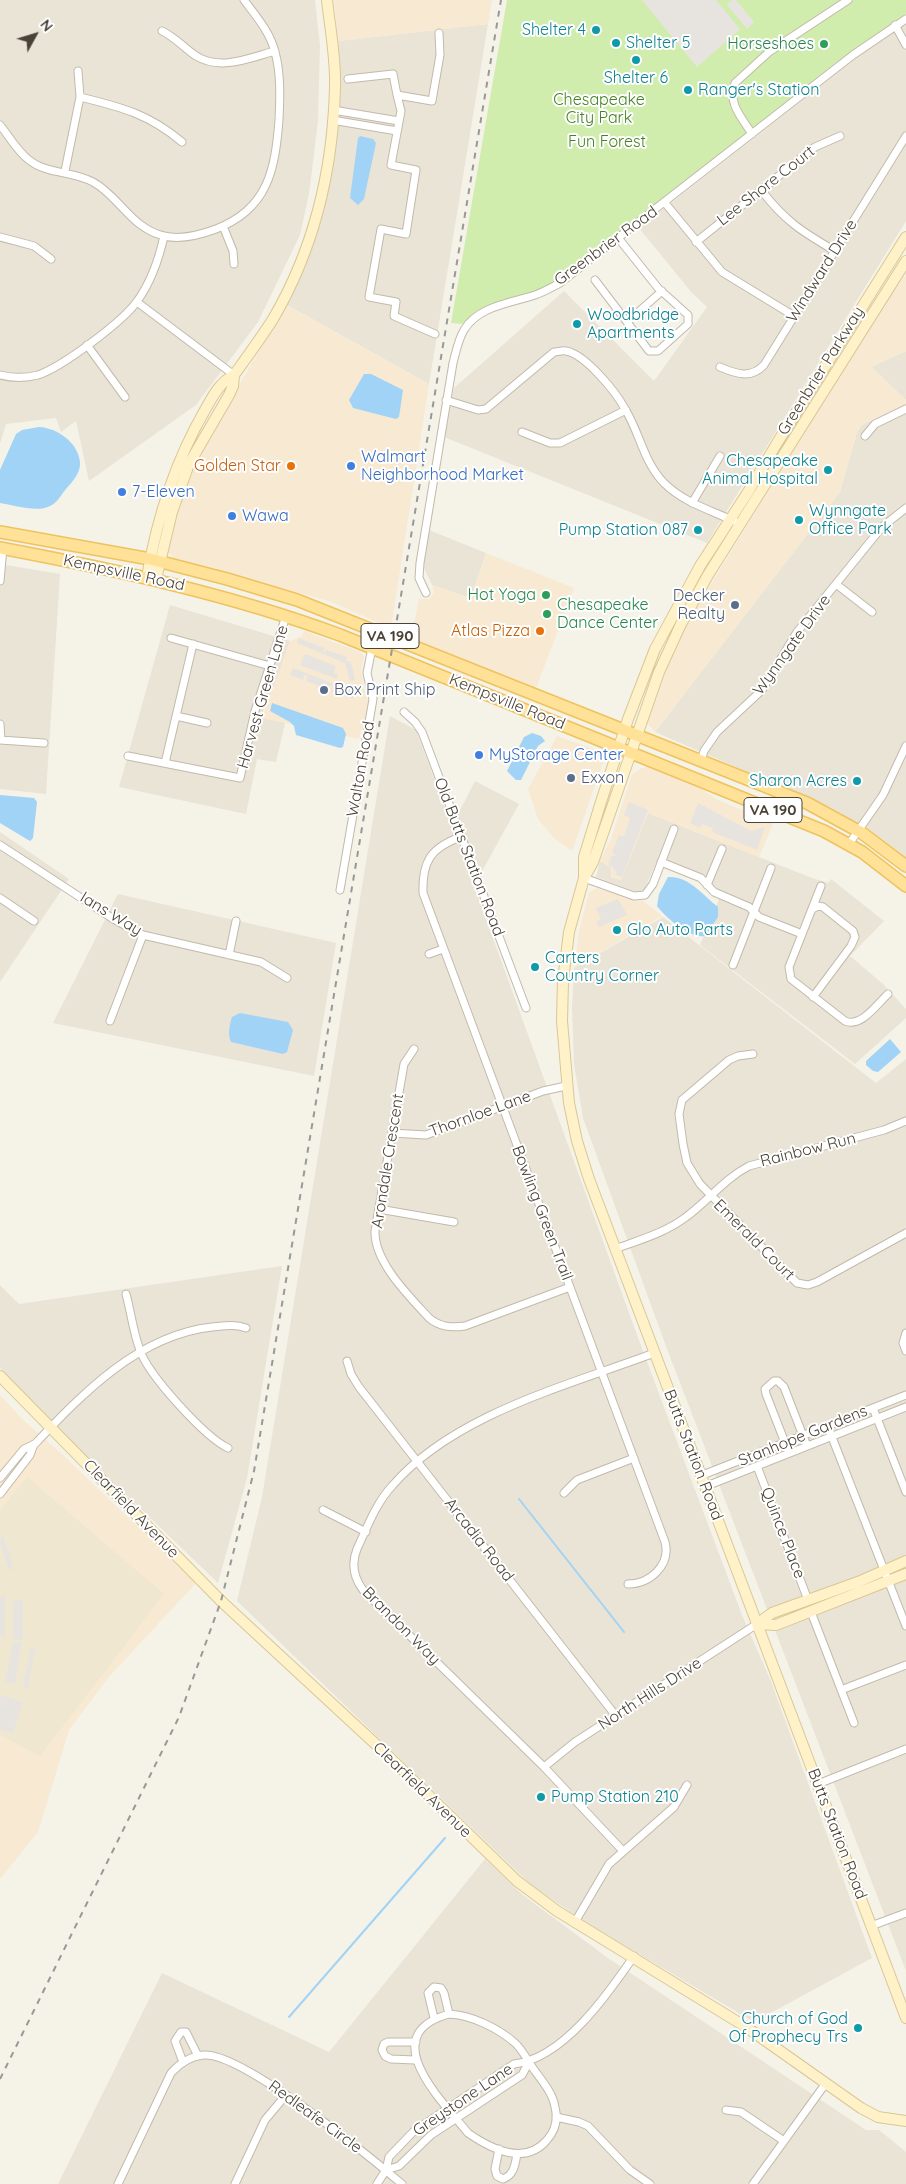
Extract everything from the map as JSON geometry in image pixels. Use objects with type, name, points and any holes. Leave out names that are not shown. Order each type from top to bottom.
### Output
[{"type":"main road","points":[[152,578],[165,498],[182,453],[220,385],[234,375],[273,319],[298,268],[319,209],[326,175],[335,78],[327,0]]},
{"type":"main road","name":"Greenbrier Parkway","points":[[618,747],[659,641],[700,566],[731,520],[906,237]]},
{"type":"main road","name":"Greenbrier Parkway","points":[[631,752],[659,672],[680,624],[708,575],[906,261]]},
{"type":"main road","name":"Kempsville Road","points":[[0,532],[155,560],[235,581],[332,612],[807,803],[858,830],[906,866]]},
{"type":"main road","name":"Kempsville Road","points":[[1,548],[152,578],[286,616],[372,648],[801,821],[849,844],[906,886]]},
{"type":"main road","name":"Butts Station Road","points":[[584,878],[584,857],[618,747]]},
{"type":"main road","name":"Butts Station Road","points":[[631,752],[593,862],[584,878],[569,932],[563,981],[562,1028],[566,1086],[582,1159],[704,1487],[906,2018]]},
{"type":"main road","name":"Clearfield Avenue","points":[[0,1376],[221,1601],[352,1722],[517,1881],[575,1922],[634,1956],[746,2027],[872,2115],[906,2121]]},
{"type":"main road","points":[[757,1624],[776,1625],[811,1612],[886,1576],[906,1562]]},
{"type":"main road","points":[[757,1624],[772,1613],[808,1600],[886,1576],[906,1574]]},
{"type":"street","points":[[752,134],[733,104],[732,90],[737,79],[788,39],[848,0]]},
{"type":"street","points":[[0,125],[29,160],[39,166],[79,175],[104,189],[132,219],[152,232],[164,236],[194,236],[236,220],[252,206],[265,189],[271,176],[275,162],[279,109],[279,72],[275,51],[262,23],[248,1]]},
{"type":"street","name":"Greenbrier Road","points":[[426,594],[420,578],[420,562],[446,400],[457,346],[464,329],[474,318],[493,308],[539,293],[560,283],[665,203],[852,55],[906,19]]},
{"type":"street","points":[[896,25],[906,44]]},
{"type":"street","points":[[162,31],[179,41],[195,55],[216,63],[239,61],[275,51]]},
{"type":"street","points":[[398,95],[432,101],[440,55],[439,33]]},
{"type":"street","points":[[65,171],[80,98],[78,71]]},
{"type":"street","points":[[348,79],[393,74],[401,111],[391,165],[416,170],[406,234],[382,229],[369,297],[396,302],[394,316],[436,334]]},
{"type":"street","points":[[80,98],[134,111],[167,129],[182,142]]},
{"type":"street","points":[[333,115],[399,122]]},
{"type":"street","points":[[333,115],[397,131]]},
{"type":"street","name":"Lee Shore Court","points":[[696,242],[815,147],[840,136]]},
{"type":"street","name":"Windward Drive","points":[[720,368],[744,375],[760,369],[906,136]]},
{"type":"street","points":[[761,190],[790,223],[835,250]]},
{"type":"street","points":[[665,203],[722,272],[794,316]]},
{"type":"street","points":[[223,226],[233,251],[234,264]]},
{"type":"street","points":[[0,375],[19,377],[38,375],[57,366],[87,344],[137,302],[154,270],[164,236]]},
{"type":"street","points":[[0,242],[0,237],[34,246],[51,259]]},
{"type":"street","points":[[595,280],[649,350],[653,352],[664,346],[688,324],[689,319],[679,305],[662,291],[618,239]]},
{"type":"street","points":[[627,322],[662,291]]},
{"type":"street","points":[[137,302],[234,375]]},
{"type":"street","points":[[87,344],[125,397]]},
{"type":"street","points":[[446,400],[478,410],[486,409],[497,402],[541,361],[554,352],[565,351],[585,362],[626,410],[652,468],[669,488],[692,503],[741,525]]},
{"type":"street","points":[[522,432],[550,443],[560,443],[626,410]]},
{"type":"street","points":[[866,436],[874,424],[906,410]]},
{"type":"street","points":[[692,503],[720,456]]},
{"type":"street","name":"Wynngate Drive","points":[[701,761],[704,751],[717,732],[762,690],[797,632],[882,527],[906,508]]},
{"type":"street","points":[[0,581],[1,548]]},
{"type":"street","points":[[836,584],[872,612]]},
{"type":"street","name":"Harvest Green Lane","points":[[165,763],[240,778],[255,711],[286,616]]},
{"type":"street","points":[[171,638],[270,666]]},
{"type":"street","points":[[128,756],[165,763],[193,644]]},
{"type":"street","name":"Walton Road","points":[[340,890],[373,699],[367,673],[372,648]]},
{"type":"street","name":"Old Butts Station Road","points":[[404,712],[422,732],[526,1008]]},
{"type":"street","points":[[176,716],[207,723]]},
{"type":"street","points":[[0,724],[0,740],[44,743]]},
{"type":"street","points":[[849,844],[883,795],[906,746]]},
{"type":"street","points":[[584,878],[634,896],[640,896],[648,892],[674,829]]},
{"type":"street","name":"Bowling Green Trail","points":[[460,837],[436,849],[426,865],[423,883],[425,900],[665,1542],[666,1552],[661,1567],[650,1579],[635,1584],[628,1584]]},
{"type":"street","name":"Ians Way","points":[[0,845],[116,920],[143,935],[267,964],[287,978]]},
{"type":"street","points":[[707,885],[722,849]]},
{"type":"street","points":[[661,862],[701,878],[714,892],[749,908],[759,917],[802,934]]},
{"type":"street","points":[[733,965],[771,868]]},
{"type":"street","points":[[821,886],[788,973],[793,981],[813,997],[845,1021],[852,1023],[860,1021],[888,994]]},
{"type":"street","points":[[0,898],[34,920]]},
{"type":"street","points":[[812,910],[818,906],[823,907],[853,931],[855,937],[851,946],[813,997]]},
{"type":"street","points":[[229,955],[236,921]]},
{"type":"street","points":[[110,1021],[143,935]]},
{"type":"street","points":[[429,954],[443,949]]},
{"type":"street","name":"Arondale Crescent","points":[[414,1049],[404,1064],[379,1209],[375,1242],[378,1254],[424,1313],[440,1325],[450,1327],[465,1326],[570,1287]]},
{"type":"street","name":"Emerald Court","points":[[753,1054],[738,1056],[729,1060],[688,1094],[679,1106],[687,1163],[693,1176],[791,1280],[803,1284],[817,1282],[906,1233]]},
{"type":"street","name":"Thornloe Lane","points":[[392,1133],[426,1135],[543,1091],[566,1086]]},
{"type":"street","name":"Rainbow Run","points":[[615,1249],[669,1228],[688,1216],[739,1171],[763,1160],[866,1135],[906,1122]]},
{"type":"street","points":[[379,1209],[454,1222]]},
{"type":"street","points":[[126,1294],[140,1352],[178,1403],[211,1438],[228,1448]]},
{"type":"street","points":[[0,1478],[24,1450],[34,1444],[50,1427],[110,1374],[140,1352],[169,1336],[196,1329],[235,1325],[246,1328]]},
{"type":"street","points":[[906,1333],[903,1343],[906,1351]]},
{"type":"street","name":"Brandon Way","points":[[623,1851],[544,1767],[358,1584],[355,1576],[354,1560],[366,1532],[390,1487],[460,1429],[480,1419],[654,1353]]},
{"type":"street","name":"Arcadia Road","points":[[348,1361],[351,1374],[359,1387],[616,1716]]},
{"type":"street","points":[[789,1453],[766,1394],[765,1388],[774,1381],[778,1381],[784,1387],[807,1446]]},
{"type":"street","name":"Stanhope Gardens","points":[[700,1476],[828,1427],[906,1394]]},
{"type":"street","name":"Stanhope Gardens","points":[[704,1487],[906,1406]]},
{"type":"street","points":[[873,1408],[906,1492]]},
{"type":"street","points":[[828,1427],[906,1626]]},
{"type":"street","points":[[0,1494],[30,1455],[34,1444]]},
{"type":"street","points":[[564,1493],[577,1480],[634,1458]]},
{"type":"street","points":[[750,1458],[769,1461]]},
{"type":"street","name":"Quince Place","points":[[756,1466],[808,1600]]},
{"type":"street","points":[[323,1510],[366,1532]]},
{"type":"street","points":[[811,1612],[854,1723]]},
{"type":"street","name":"North Hills Drive","points":[[544,1767],[575,1742],[757,1624]]},
{"type":"street","points":[[841,1690],[906,1665]]},
{"type":"street","points":[[818,1784],[906,1749]]},
{"type":"street","points":[[575,1922],[608,1864],[677,1804],[687,1785]]},
{"type":"street","points":[[871,1926],[906,1913]]},
{"type":"street","name":"Greystone Lane","points":[[377,2184],[386,2170],[389,2157],[403,2141],[447,2107],[514,2064],[528,2062],[557,2044],[593,2012],[634,1956]]},
{"type":"street","points":[[434,2018],[428,1993],[434,1987],[440,1988],[444,1993],[449,2014]]},
{"type":"street","points":[[449,2014],[468,2017],[508,2038],[520,2049],[553,2099],[556,2118],[550,2136],[544,2144],[527,2153],[517,2154],[499,2150],[468,2133],[421,2072],[415,2060],[416,2042],[422,2029],[434,2018],[449,2014]]},
{"type":"street","points":[[118,2184],[171,2073],[184,2062],[198,2056],[190,2036],[186,2032],[182,2032],[175,2041],[184,2062]]},
{"type":"street","points":[[415,2060],[391,2059],[385,2056],[382,2050],[384,2044],[388,2042],[416,2042]]},
{"type":"street","name":"Redleafe Circle","points":[[198,2056],[216,2057],[271,2084],[402,2184]]},
{"type":"street","name":"Greystone Lane","points":[[386,2170],[398,2166],[420,2144],[522,2075],[528,2062]]},
{"type":"street","points":[[753,2184],[826,2083]]},
{"type":"street","points":[[235,2184],[265,2120],[286,2095]]},
{"type":"street","points":[[726,2110],[741,2112],[784,2141]]},
{"type":"street","points":[[556,2118],[579,2122],[588,2126],[630,2170],[650,2184]]},
{"type":"street","points":[[499,2150],[495,2169],[497,2176],[502,2178],[508,2177],[513,2170],[517,2154]]},
{"type":"shaded area","points":[[0,0],[315,0],[320,46],[318,121],[309,194],[300,235],[258,322],[196,405],[89,481],[76,421],[61,432],[56,418],[6,424],[0,444]]},
{"type":"shaded area","points":[[334,0],[492,0],[488,24],[338,41]]},
{"type":"shaded area","points":[[642,0],[716,0],[740,29],[697,67]]},
{"type":"shaded area","points":[[732,0],[736,0],[754,22],[747,29],[727,5]]},
{"type":"shaded area","points":[[488,24],[429,384],[285,304],[303,267],[339,94],[341,80],[338,41]]},
{"type":"shaded area","points":[[906,24],[906,221],[707,543],[444,437],[454,388],[564,291],[654,381],[707,307],[692,293],[639,228],[872,46]]},
{"type":"shaded area","points":[[906,274],[906,351],[872,367],[906,400],[906,403],[862,425],[857,432],[840,492],[655,732],[647,723],[648,717],[676,645],[687,623],[882,307]]},
{"type":"shaded area","points":[[285,304],[429,384],[391,628],[329,601],[175,559],[167,551],[171,530],[196,462]]},
{"type":"shaded area","points":[[906,351],[906,400],[871,367]]},
{"type":"shaded area","points":[[906,403],[906,857],[879,837],[831,808],[655,732],[840,492],[857,432],[862,425]]},
{"type":"shaded area","points":[[429,530],[486,553],[471,598],[432,585],[423,566]]},
{"type":"shaded area","points":[[486,553],[574,588],[536,688],[411,638],[419,599],[430,599],[434,592],[432,585],[471,598]]},
{"type":"shaded area","points":[[0,564],[60,574],[46,794],[0,789]]},
{"type":"shaded area","points":[[170,605],[290,641],[274,688],[265,703],[262,717],[285,723],[276,762],[257,759],[246,814],[119,787]]},
{"type":"shaded area","points":[[304,631],[360,652],[364,656],[361,671],[370,711],[367,730],[361,729],[359,739],[262,718],[290,641],[302,636]]},
{"type":"shaded area","points":[[299,638],[324,648],[323,653],[327,650],[347,657],[346,661],[351,662],[355,680],[350,681],[345,663],[297,643]]},
{"type":"shaded area","points":[[305,654],[336,666],[334,673],[338,675],[337,679],[300,665]]},
{"type":"shaded area","points":[[293,668],[356,692],[353,699],[332,691],[333,686],[330,685],[329,690],[306,681],[308,676],[304,675],[303,680],[290,675]]},
{"type":"shaded area","points":[[390,716],[416,730],[452,826],[475,781],[519,804],[474,886],[640,1343],[742,1615],[770,1679],[872,1958],[754,2022],[590,1925],[531,1885],[237,1601],[262,1497]]},
{"type":"shaded area","points":[[557,736],[596,750],[603,763],[572,851],[554,838],[538,819],[528,789]]},
{"type":"shaded area","points":[[648,767],[703,790],[716,799],[751,814],[775,819],[759,857],[648,813],[621,880],[611,876],[612,867],[600,861],[611,839],[632,774]]},
{"type":"shaded area","points":[[629,802],[648,810],[622,877],[616,875],[617,872],[608,864],[612,855],[616,856],[612,852],[619,835],[624,836],[630,818],[624,815]]},
{"type":"shaded area","points":[[698,803],[751,831],[765,827],[757,850],[712,832],[713,828],[702,824],[700,828],[690,823]]},
{"type":"shaded area","points":[[648,813],[812,878],[828,883],[831,879],[884,921],[850,956],[883,984],[906,1009],[906,1018],[855,1064],[700,945],[719,899],[703,875],[659,857],[644,890],[637,892],[596,877],[600,861],[611,867],[611,877],[621,880]]},
{"type":"shaded area","points":[[0,832],[69,879],[0,982]]},
{"type":"shaded area","points":[[597,888],[637,901],[642,900],[662,916],[575,967],[579,931],[589,893]]},
{"type":"shaded area","points":[[118,894],[336,943],[314,1076],[53,1023]]},
{"type":"shaded area","points":[[618,899],[627,915],[599,927],[596,922],[601,919],[596,908]]},
{"type":"shaded area","points":[[663,917],[876,1083],[906,1059],[906,1971],[667,1349],[583,1118],[574,1064],[572,1008],[574,968]]},
{"type":"shaded area","points":[[282,1266],[247,1478],[218,1583],[64,1435],[0,1368],[0,1285],[19,1304]]},
{"type":"shaded area","points":[[0,1395],[23,1420],[62,1454],[196,1583],[108,1678],[69,1730],[38,1832],[0,1879]]},
{"type":"shaded area","points":[[27,1477],[164,1594],[40,1756],[0,1735],[0,1510]]},
{"type":"shaded area","points":[[2,1534],[13,1569],[9,1570],[0,1543]]},
{"type":"shaded area","points":[[5,1596],[5,1636],[0,1636],[0,1597]]},
{"type":"shaded area","points":[[23,1600],[23,1640],[13,1639],[13,1601]]},
{"type":"shaded area","points":[[13,1642],[22,1643],[15,1684],[5,1682]]},
{"type":"shaded area","points":[[31,1647],[35,1648],[28,1688],[23,1687]]},
{"type":"shaded area","points":[[0,1695],[23,1702],[13,1733],[0,1729]]},
{"type":"shaded area","points":[[485,1859],[524,1896],[608,1958],[866,2130],[879,2130],[906,2152],[906,2184],[58,2184],[162,1973],[329,2052]]},
{"type":"green space","name":"Chesapeake City Park","points":[[507,0],[906,0],[906,14],[833,65],[568,273],[535,291],[485,307],[469,317],[463,324],[451,323]]},
{"type":"water","points":[[360,136],[373,139],[376,143],[364,199],[358,205],[350,198],[358,138]]},
{"type":"water","points":[[364,374],[371,374],[403,390],[399,417],[396,419],[353,408],[349,400]]},
{"type":"water","points":[[39,427],[53,430],[71,442],[80,462],[78,474],[59,499],[45,508],[32,509],[0,503],[0,470],[16,434],[22,430]]},
{"type":"water","points":[[272,703],[343,728],[346,734],[343,747],[340,748],[296,735],[294,726],[290,722],[270,711]]},
{"type":"water","points":[[532,733],[541,736],[545,741],[538,746],[521,780],[516,780],[507,771],[524,737]]},
{"type":"water","points":[[0,795],[34,798],[37,802],[33,838],[30,841],[0,823]]},
{"type":"water","points":[[668,877],[689,883],[718,907],[718,917],[705,936],[699,936],[686,931],[672,922],[657,906],[659,894]]},
{"type":"water","points":[[240,1013],[288,1022],[293,1030],[287,1052],[283,1054],[231,1042],[229,1032],[232,1017]]},
{"type":"water","points":[[890,1039],[901,1052],[878,1072],[873,1071],[866,1065],[866,1061]]},
{"type":"waterway","points":[[519,1499],[624,1632]]},
{"type":"waterway","points":[[289,2017],[445,1838]]},
{"type":"railway","points":[[0,2079],[179,1717],[221,1601],[254,1471],[501,0]]},
{"type":"place","name":"Shelter 4","points":[[596,30]]},
{"type":"place","name":"Shelter 5","points":[[616,43]]},
{"type":"place","name":"Horseshoes","points":[[824,44]]},
{"type":"place","name":"Shelter 6","points":[[636,60]]},
{"type":"place","name":"Ranger's Station","points":[[688,90]]},
{"type":"place","name":"Woodbridge Apartments","points":[[577,324]]},
{"type":"place","name":"Golden Star","points":[[291,466]]},
{"type":"place","name":"Walmart Neighborhood Market","points":[[351,466]]},
{"type":"place","name":"Chesapeake Animal Hospital","points":[[828,470]]},
{"type":"place","name":"7-Eleven","points":[[122,492]]},
{"type":"place","name":"Wawa","points":[[232,516]]},
{"type":"place","name":"Wynngate Office Park","points":[[799,520]]},
{"type":"place","name":"Pump Station 087","points":[[698,530]]},
{"type":"place","name":"Hot Yoga","points":[[546,595]]},
{"type":"place","name":"Decker Realty","points":[[735,605]]},
{"type":"place","name":"Chesapeake Dance Center","points":[[547,614]]},
{"type":"place","name":"Atlas Pizza","points":[[540,631]]},
{"type":"place","name":"Box Print Ship","points":[[324,690]]},
{"type":"place","name":"MyStorage Center","points":[[479,755]]},
{"type":"place","name":"Exxon","points":[[571,778]]},
{"type":"place","name":"Sharon Acres","points":[[857,781]]},
{"type":"place","name":"Glo Auto Parts","points":[[617,930]]},
{"type":"place","name":"Carters Country Corner","points":[[535,967]]},
{"type":"place","name":"Pump Station 210","points":[[541,1797]]},
{"type":"place","name":"Church of God Of Prophecy Trs","points":[[858,2028]]},
{"type":"park label","name":"Fun Forest","points":[[607,142]]}]
